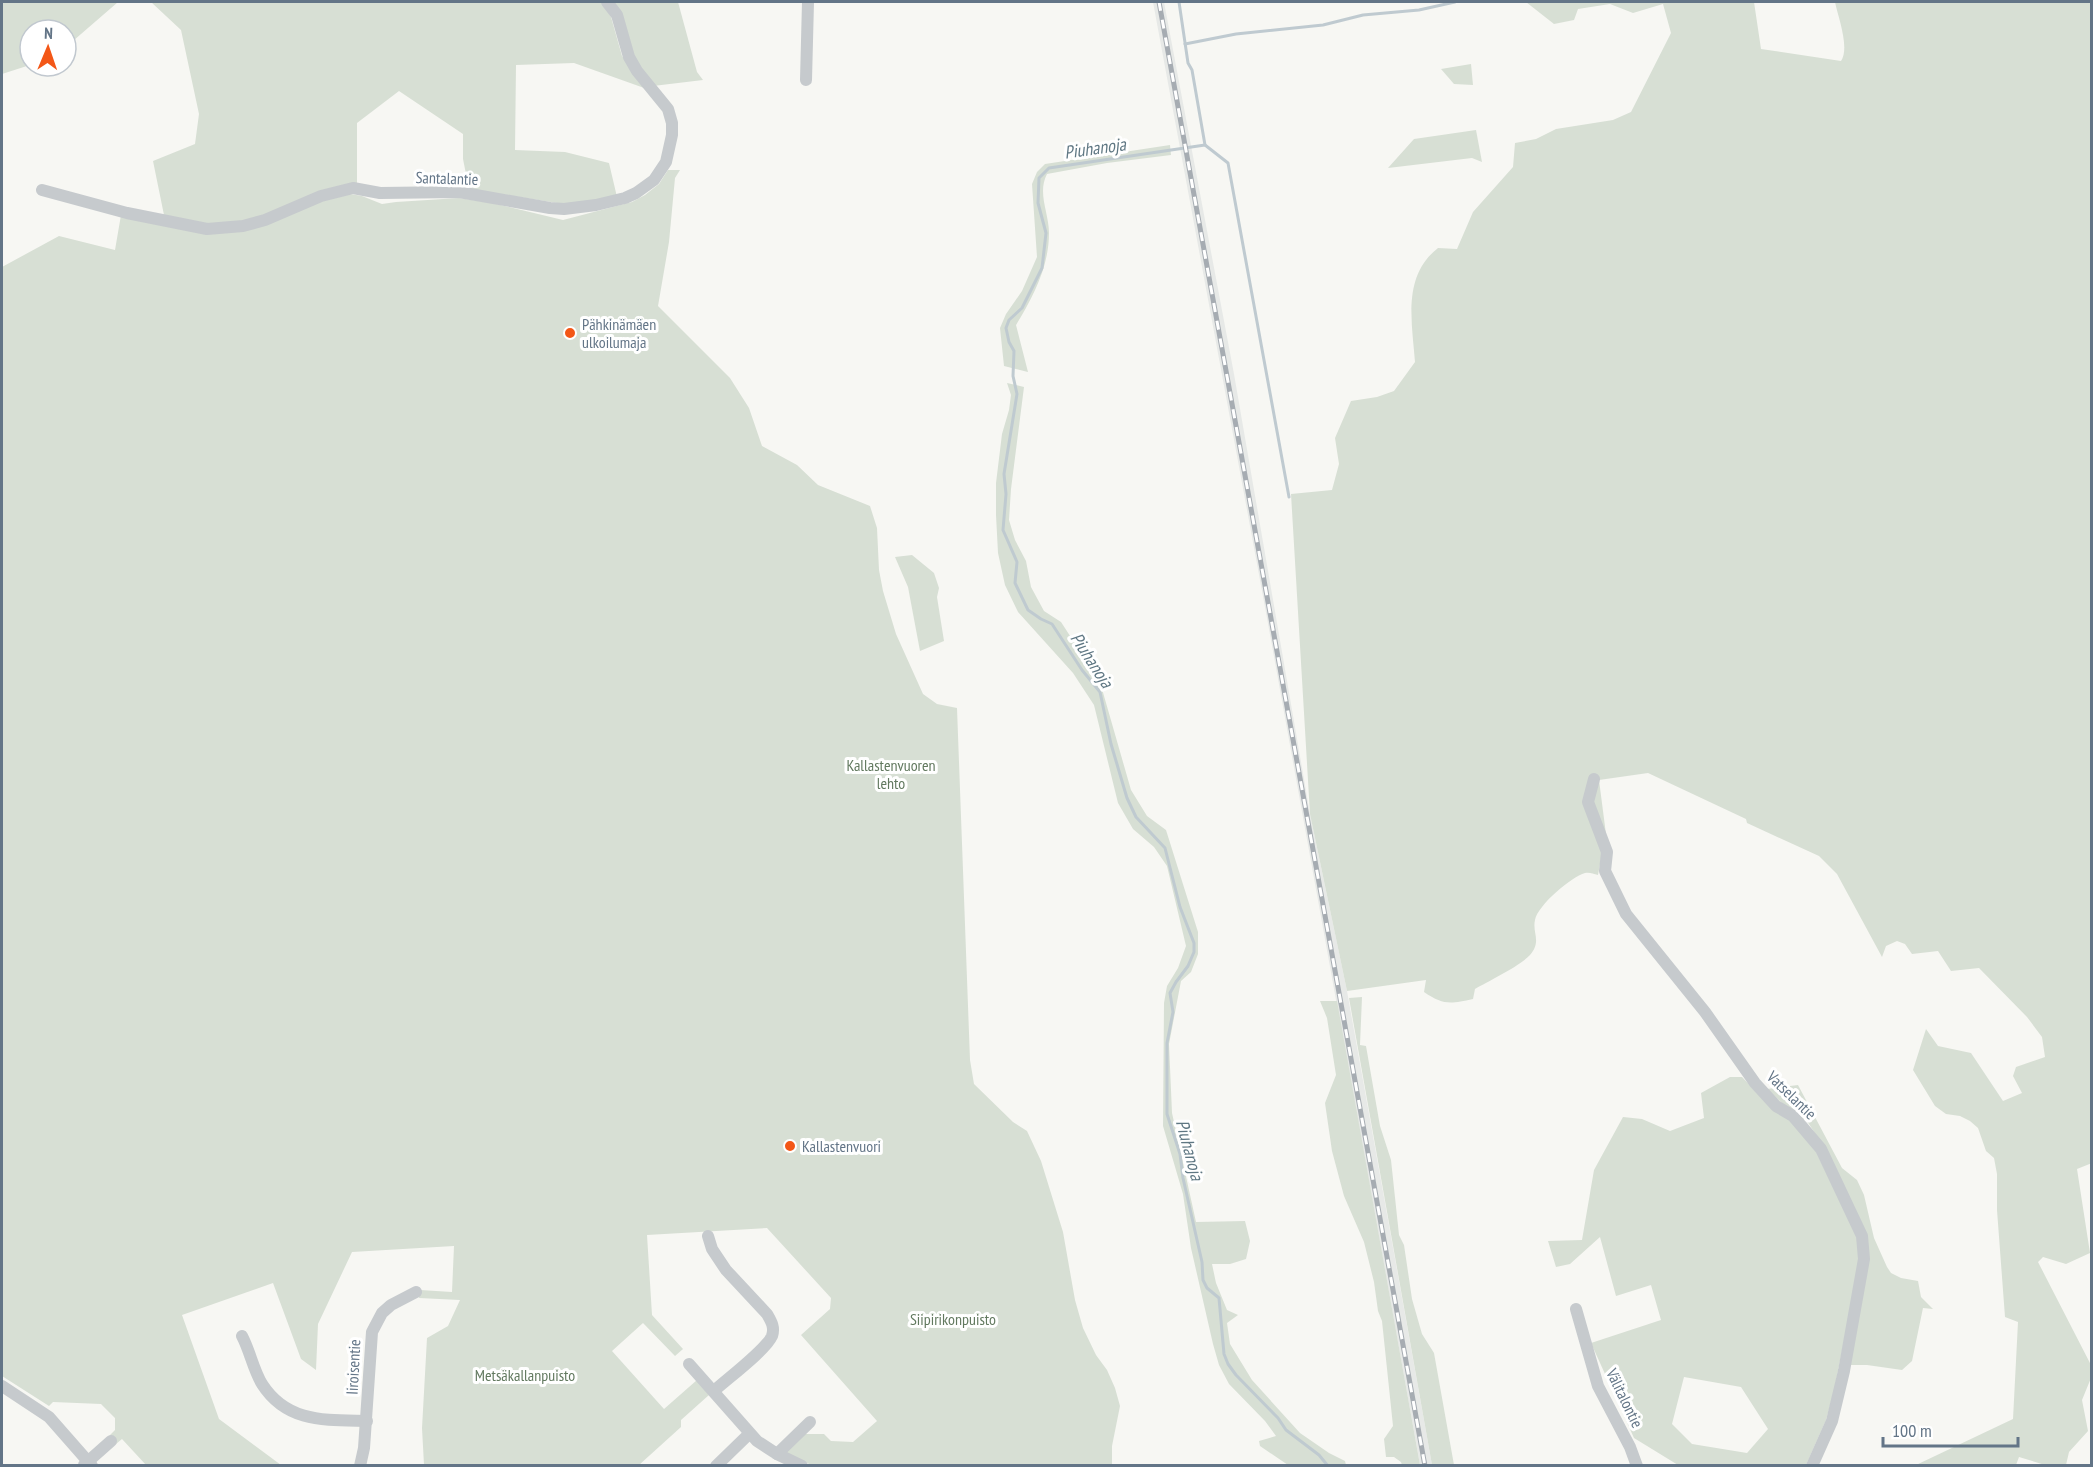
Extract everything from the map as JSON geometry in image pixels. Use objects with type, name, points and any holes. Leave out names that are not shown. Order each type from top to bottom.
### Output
[{"type":"street","name":"Santalantie","points":[[42,190],[127,213],[207,229],[243,226],[265,220],[321,196],[353,188],[380,194],[459,192],[557,209],[578,208],[626,198],[654,180],[666,162],[672,135],[672,123],[668,109],[637,71],[629,57],[616,15],[607,2]]},
{"type":"street","points":[[806,80],[808,2]]},
{"type":"street","name":"Vatselantie","points":[[1594,779],[1588,802],[1607,852],[1605,871],[1626,914],[1705,1012],[1755,1083],[1776,1106],[1792,1116],[1821,1149],[1862,1236],[1864,1259],[1844,1371],[1832,1421],[1812,1466]]},
{"type":"street","points":[[708,1236],[718,1261],[767,1314],[773,1328],[772,1335],[763,1347],[714,1391]]},
{"type":"street","name":"Iiroisentie","points":[[360,1466],[364,1448],[372,1332],[382,1313],[391,1305],[416,1292]]},
{"type":"street","name":"Välitalontie","points":[[1576,1309],[1598,1386],[1630,1447],[1637,1466]]},
{"type":"street","points":[[242,1336],[263,1385],[290,1410],[312,1419],[366,1422]]},
{"type":"street","points":[[689,1364],[749,1434],[766,1448],[802,1466]]},
{"type":"street","points":[[2,1386],[49,1417],[88,1464],[111,1441]]},
{"type":"street","points":[[777,1454],[810,1422]]},
{"type":"street","points":[[716,1466],[749,1434]]},
{"type":"shaded area","points":[[1153,2],[1164,2],[1234,374],[1310,814],[1347,991],[1432,1465],[1420,1465]]},
{"type":"green space","points":[[2,2],[118,2],[78,37],[78,18],[18,18],[18,69],[2,74]]},
{"type":"green space","points":[[151,2],[602,2],[611,17],[622,56],[647,89],[574,63],[516,65],[515,150],[565,152],[609,163],[617,197],[564,204],[469,189],[463,159],[463,134],[399,91],[357,123],[357,186],[265,217],[227,224],[193,222],[164,215],[153,161],[195,144],[199,114],[181,30]]},
{"type":"green space","points":[[611,2],[678,2],[697,72],[703,80],[653,86],[636,64]]},
{"type":"green space","points":[[1526,2],[1754,2],[1761,49],[1841,61],[1844,41],[1835,2],[2091,2],[2092,1163],[2077,1169],[2090,1253],[2066,1264],[2043,1257],[2038,1262],[2091,1365],[2091,1378],[2082,1400],[2088,1431],[2069,1452],[2066,1465],[2045,1465],[2019,1457],[2016,1465],[1916,1465],[2013,1419],[2018,1322],[2005,1317],[1997,1210],[1997,1174],[1994,1158],[1986,1151],[1978,1128],[1970,1121],[1960,1116],[1946,1114],[1935,1106],[1913,1070],[1926,1029],[1938,1046],[1971,1053],[2003,1101],[2022,1093],[2013,1076],[2016,1067],[2045,1057],[2042,1037],[2027,1017],[1979,968],[1951,971],[1938,951],[1912,954],[1905,944],[1897,941],[1886,946],[1882,957],[1837,874],[1819,856],[1648,773],[1599,780],[1607,842],[1602,853],[1598,875],[1587,873],[1572,880],[1542,907],[1535,920],[1536,941],[1530,955],[1475,989],[1473,999],[1465,1001],[1447,1002],[1431,996],[1424,992],[1426,980],[1347,991],[1310,814],[1291,494],[1332,490],[1339,464],[1335,438],[1351,401],[1377,397],[1394,391],[1415,362],[1411,316],[1414,286],[1419,272],[1438,248],[1457,249],[1473,212],[1513,167],[1515,143],[1536,139],[1556,129],[1613,120],[1631,112],[1671,33],[1663,4],[1633,13],[1610,4],[1578,9],[1574,20],[1554,24]]},
{"type":"green space","points":[[1471,64],[1473,85],[1454,84],[1441,69]]},
{"type":"green space","points":[[1476,130],[1482,162],[1472,158],[1388,168],[1414,139]]},
{"type":"green space","points":[[1170,145],[1171,155],[1047,174],[1043,188],[1049,226],[1046,258],[1034,293],[1016,325],[1028,372],[1004,366],[1000,328],[1006,314],[1022,291],[1037,257],[1032,184],[1037,172],[1045,164]]},
{"type":"green space","points":[[668,170],[680,170],[675,178],[669,242],[658,306],[730,378],[749,408],[762,446],[797,465],[818,485],[870,506],[877,528],[879,570],[883,591],[896,634],[923,694],[937,704],[957,708],[970,1060],[974,1084],[1013,1122],[1027,1131],[1041,1161],[1063,1232],[1075,1300],[1083,1328],[1096,1355],[1107,1370],[1120,1406],[1112,1446],[1112,1465],[813,1466],[785,1452],[804,1434],[824,1434],[831,1441],[853,1442],[877,1421],[801,1335],[830,1309],[831,1298],[767,1228],[647,1235],[652,1315],[683,1349],[675,1356],[643,1323],[612,1351],[664,1409],[697,1380],[709,1395],[681,1420],[681,1427],[639,1465],[424,1465],[422,1428],[427,1338],[448,1326],[460,1300],[419,1298],[420,1290],[452,1292],[454,1246],[352,1252],[318,1324],[316,1370],[301,1359],[273,1283],[182,1315],[219,1419],[281,1465],[146,1465],[122,1439],[116,1444],[109,1436],[115,1430],[115,1418],[101,1404],[53,1402],[49,1406],[2,1376],[2,267],[59,236],[115,250],[121,215],[214,233],[350,194],[382,204],[459,198],[492,203],[563,220],[632,202],[659,184]]},
{"type":"green space","points":[[1007,383],[1024,387],[1009,520],[1015,540],[1026,561],[1031,587],[1044,611],[1061,622],[1100,682],[1131,790],[1147,816],[1166,830],[1198,932],[1198,954],[1191,972],[1181,981],[1169,1044],[1172,1113],[1196,1222],[1245,1221],[1250,1241],[1246,1259],[1230,1264],[1212,1264],[1216,1283],[1227,1310],[1238,1315],[1227,1323],[1230,1344],[1252,1380],[1300,1433],[1345,1461],[1346,1465],[1288,1465],[1260,1446],[1259,1441],[1276,1436],[1265,1421],[1229,1384],[1219,1365],[1191,1248],[1183,1194],[1163,1126],[1164,1003],[1167,986],[1178,968],[1186,946],[1167,866],[1154,847],[1133,829],[1118,803],[1094,705],[1073,673],[1018,612],[1005,585],[998,553],[996,483],[1002,434],[1011,395]]},
{"type":"green space","points":[[912,555],[934,573],[939,588],[937,597],[944,641],[920,651],[908,587],[895,557]]},
{"type":"green space","points":[[1362,997],[1360,1045],[1366,1046],[1380,1126],[1391,1160],[1399,1235],[1404,1245],[1412,1299],[1422,1334],[1434,1353],[1454,1465],[1432,1465],[1349,998]]},
{"type":"green space","points":[[1320,1001],[1337,1001],[1420,1465],[1402,1465],[1394,1457],[1386,1457],[1384,1439],[1393,1426],[1382,1321],[1364,1242],[1344,1196],[1332,1151],[1325,1103],[1336,1075],[1327,1018]]},
{"type":"green space","points":[[1730,1077],[1742,1077],[1766,1102],[1788,1118],[1813,1145],[1858,1239],[1859,1266],[1834,1391],[1826,1420],[1806,1465],[1678,1465],[1634,1438],[1591,1343],[1661,1320],[1651,1285],[1616,1296],[1600,1237],[1570,1264],[1556,1267],[1548,1241],[1582,1240],[1594,1170],[1623,1117],[1642,1119],[1670,1131],[1704,1118],[1701,1093]],"holes":[[[1684,1377],[1741,1387],[1768,1429],[1747,1453],[1692,1444],[1672,1424]]]},
{"type":"green space","points":[[1798,1085],[1842,1168],[1857,1180],[1864,1195],[1874,1238],[1887,1267],[1891,1273],[1901,1278],[1918,1281],[1921,1297],[1933,1309],[1923,1308],[1912,1361],[1902,1370],[1849,1365],[1868,1265],[1820,1141],[1807,1121],[1767,1089]]},
{"type":"waterway","name":"Piuhanoja","points":[[1179,2],[1188,63],[1192,70],[1205,145],[1049,168],[1039,178],[1038,203],[1046,233],[1042,268],[1022,308],[1009,320],[1006,328],[1014,351],[1013,376],[1017,394],[1004,474],[1006,494],[1003,530],[1017,562],[1015,583],[1028,610],[1052,624],[1082,670],[1100,692],[1111,744],[1127,798],[1136,817],[1165,848],[1180,907],[1194,943],[1194,952],[1188,966],[1170,993],[1173,1012],[1167,1043],[1167,1114],[1180,1154],[1183,1178],[1202,1262],[1203,1280],[1207,1288],[1219,1298],[1224,1354],[1236,1375],[1278,1418],[1286,1430],[1319,1455],[1328,1466]]},
{"type":"waterway","points":[[1185,44],[1236,34],[1323,25],[1363,15],[1419,10],[1455,2]]},
{"type":"waterway","points":[[1205,145],[1228,163],[1289,497]]},
{"type":"railway","points":[[1159,2],[1425,1466]]},
{"type":"place","name":"Pähkinämäen ulkoilumaja","points":[[570,333]]},
{"type":"place","name":"Kallastenvuori","points":[[790,1146]]},
{"type":"park label","name":"Kallastenvuoren lehto","points":[[891,774]]},
{"type":"park label","name":"Siipirikonpuisto","points":[[953,1319]]},
{"type":"park label","name":"Metsäkallanpuisto","points":[[525,1375]]}]
